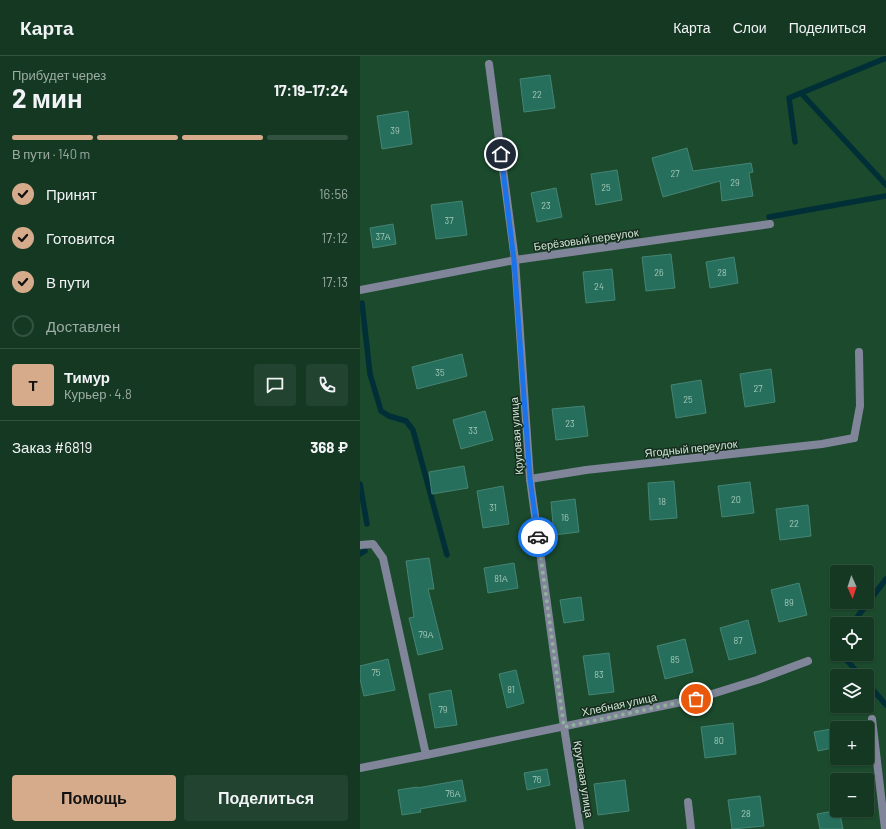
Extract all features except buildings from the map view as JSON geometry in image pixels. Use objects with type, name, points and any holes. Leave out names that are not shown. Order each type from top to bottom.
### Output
[{"type":"street","name":"Круговая улица","points":[[489,64],[514,260],[530,479],[564,727],[580,829]]},
{"type":"street","name":"Берёзовый переулок","points":[[360,290],[514,260],[770,224]]},
{"type":"street","name":"Ягодный переулок","points":[[530,479],[586,470],[822,444],[854,438],[860,406],[859,352]]},
{"type":"street","points":[[360,545],[373,544],[383,558],[426,755]]},
{"type":"street","name":"Хлебная улица","points":[[360,768],[696,699],[757,680],[808,661]]},
{"type":"street","points":[[872,719],[885,829]]},
{"type":"street","points":[[688,802],[691,829]]},
{"type":"waterway","points":[[795,142],[789,98],[886,58]]},
{"type":"waterway","points":[[801,93],[886,185]]},
{"type":"waterway","points":[[769,217],[886,196]]},
{"type":"waterway","points":[[362,303],[370,374],[381,411],[389,416],[406,421],[413,430],[447,555]]},
{"type":"waterway","points":[[360,484],[367,524]]},
{"type":"waterway","points":[[360,554],[365,551]]},
{"type":"waterway","points":[[857,617],[886,579]]},
{"type":"waterway","points":[[847,661],[855,669]]},
{"type":"waterway","points":[[874,691],[886,705]]},
{"type":"way so far","points":[[538,537],[564,727],[696,699]]},
{"type":"route","points":[[501,154],[514,260],[530,479],[538,537]]}]
